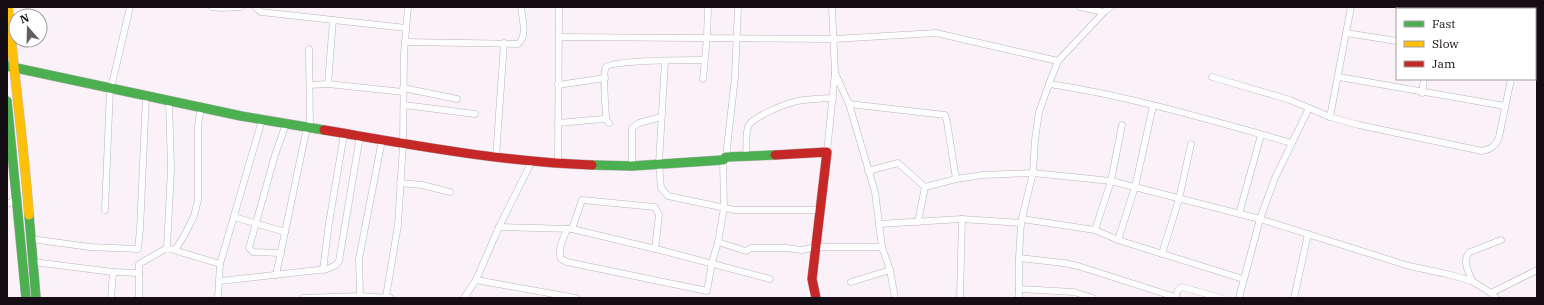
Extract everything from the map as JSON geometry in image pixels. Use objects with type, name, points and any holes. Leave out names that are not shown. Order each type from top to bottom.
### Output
[{"type":"street","points":[[8,7],[10,66],[26,171],[36,298]]},
{"type":"street","points":[[105,210],[110,89],[130,7]]},
{"type":"street","points":[[212,7],[241,7]]},
{"type":"street","points":[[255,7],[261,12],[406,28]]},
{"type":"street","points":[[303,298],[388,297],[398,225],[403,144],[405,42],[408,7]]},
{"type":"street","points":[[405,42],[518,44],[522,41],[524,36],[521,7]]},
{"type":"street","points":[[558,164],[559,7]]},
{"type":"street","points":[[703,79],[708,7]]},
{"type":"street","points":[[705,298],[724,208],[724,158],[735,77],[738,38],[738,7]]},
{"type":"street","points":[[816,298],[812,278],[828,152],[835,73],[832,7]]},
{"type":"street","points":[[1080,7],[1104,12]]},
{"type":"street","points":[[1019,298],[1021,221],[1033,173],[1035,140],[1039,112],[1058,61],[1104,12],[1111,7]]},
{"type":"street","points":[[1330,117],[1339,78],[1351,7]]},
{"type":"street","points":[[328,84],[333,20]]},
{"type":"street","points":[[560,37],[834,39],[936,33],[1058,61]]},
{"type":"street","points":[[1346,33],[1396,41]]},
{"type":"street","points":[[496,157],[504,44]]},
{"type":"street","points":[[276,274],[309,128],[309,49]]},
{"type":"street","points":[[558,123],[608,121],[605,67],[611,63],[704,60]]},
{"type":"street","points":[[665,61],[659,163],[661,188],[668,196],[735,210],[820,210]]},
{"type":"street","points":[[10,66],[110,89],[146,95],[262,120],[403,144],[558,164],[632,166],[746,156],[828,152]]},
{"type":"street","points":[[835,73],[849,104],[875,192],[882,247],[890,270],[896,298]]},
{"type":"street","points":[[1212,77],[1259,90],[1330,117],[1482,151],[1489,149],[1496,144],[1499,138],[1511,80]]},
{"type":"street","points":[[558,85],[605,78]]},
{"type":"street","points":[[1339,78],[1505,106]]},
{"type":"street","points":[[1422,93],[1424,80]]},
{"type":"street","points":[[310,85],[328,84],[403,90],[457,99]]},
{"type":"street","points":[[1049,84],[1072,87],[1153,106],[1292,143]]},
{"type":"street","points":[[139,298],[138,250],[146,95]]},
{"type":"street","points":[[746,156],[747,128],[750,123],[757,118],[792,101],[833,98]]},
{"type":"street","points":[[167,248],[171,169],[169,101]]},
{"type":"street","points":[[849,104],[945,115],[956,179]]},
{"type":"street","points":[[404,105],[475,114]]},
{"type":"street","points":[[7,106],[10,152],[18,199],[26,298]]},
{"type":"street","points":[[1118,240],[1135,188],[1153,106]]},
{"type":"street","points":[[175,250],[194,216],[198,200],[198,126],[201,107]]},
{"type":"street","points":[[1239,298],[1260,219],[1276,178],[1309,108]]},
{"type":"street","points":[[632,166],[632,128],[639,123],[661,117]]},
{"type":"street","points":[[218,298],[220,264],[262,120]]},
{"type":"street","points":[[281,253],[257,252],[250,250],[249,248],[275,155],[286,124]]},
{"type":"street","points":[[1095,230],[1110,181],[1122,125]]},
{"type":"street","points":[[323,270],[329,223],[344,134]]},
{"type":"street","points":[[1239,214],[1261,135]]},
{"type":"street","points":[[220,281],[323,270],[336,265],[339,261],[360,136]]},
{"type":"street","points":[[359,297],[359,259],[382,140]]},
{"type":"street","points":[[1162,254],[1179,199],[1191,144]]},
{"type":"street","points":[[464,298],[476,280],[499,227],[532,161]]},
{"type":"street","points":[[868,171],[898,163],[925,187]]},
{"type":"street","points":[[925,187],[956,179],[983,175],[1033,173],[1110,181],[1260,219],[1409,266],[1472,281],[1496,298]]},
{"type":"street","points":[[400,183],[422,185],[450,192]]},
{"type":"street","points":[[918,222],[925,187]]},
{"type":"street","points":[[7,204],[18,199]]},
{"type":"street","points":[[655,249],[659,215],[655,207],[582,200],[560,248],[559,255],[561,259],[567,262],[707,291]]},
{"type":"street","points":[[234,217],[285,232]]},
{"type":"street","points":[[879,224],[962,219],[1021,221],[1095,230],[1118,240],[1243,280]]},
{"type":"street","points":[[960,298],[962,219]]},
{"type":"street","points":[[499,227],[570,229],[712,263],[770,279]]},
{"type":"street","points":[[1294,298],[1308,234]]},
{"type":"street","points":[[31,238],[90,246],[138,250]]},
{"type":"street","points":[[1472,281],[1466,263],[1467,254],[1501,240]]},
{"type":"street","points":[[718,242],[746,251],[751,248],[786,248],[802,250],[816,247],[882,247]]},
{"type":"street","points":[[139,264],[167,248],[220,264]]},
{"type":"street","points":[[1019,258],[1078,266],[1175,298],[1178,290],[1182,287],[1220,298]]},
{"type":"street","points":[[33,262],[113,272],[139,273]]},
{"type":"street","points":[[851,282],[890,270]]},
{"type":"street","points":[[1491,293],[1537,270]]},
{"type":"street","points":[[111,298],[113,272]]},
{"type":"street","points":[[476,280],[576,298]]},
{"type":"street","points":[[1019,288],[1093,298]]},
{"type":"traffic: fast","points":[[7,66],[241,116],[324,130]]},
{"type":"traffic: fast","points":[[7,101],[26,298]]},
{"type":"traffic: fast","points":[[592,165],[632,166],[723,160],[726,157],[775,155]]},
{"type":"traffic: fast","points":[[29,215],[36,298]]},
{"type":"traffic: slow","points":[[8,7],[29,215]]},
{"type":"traffic: jam","points":[[324,130],[491,157],[592,165]]},
{"type":"traffic: jam","points":[[775,155],[827,152],[812,279],[816,298]]}]
